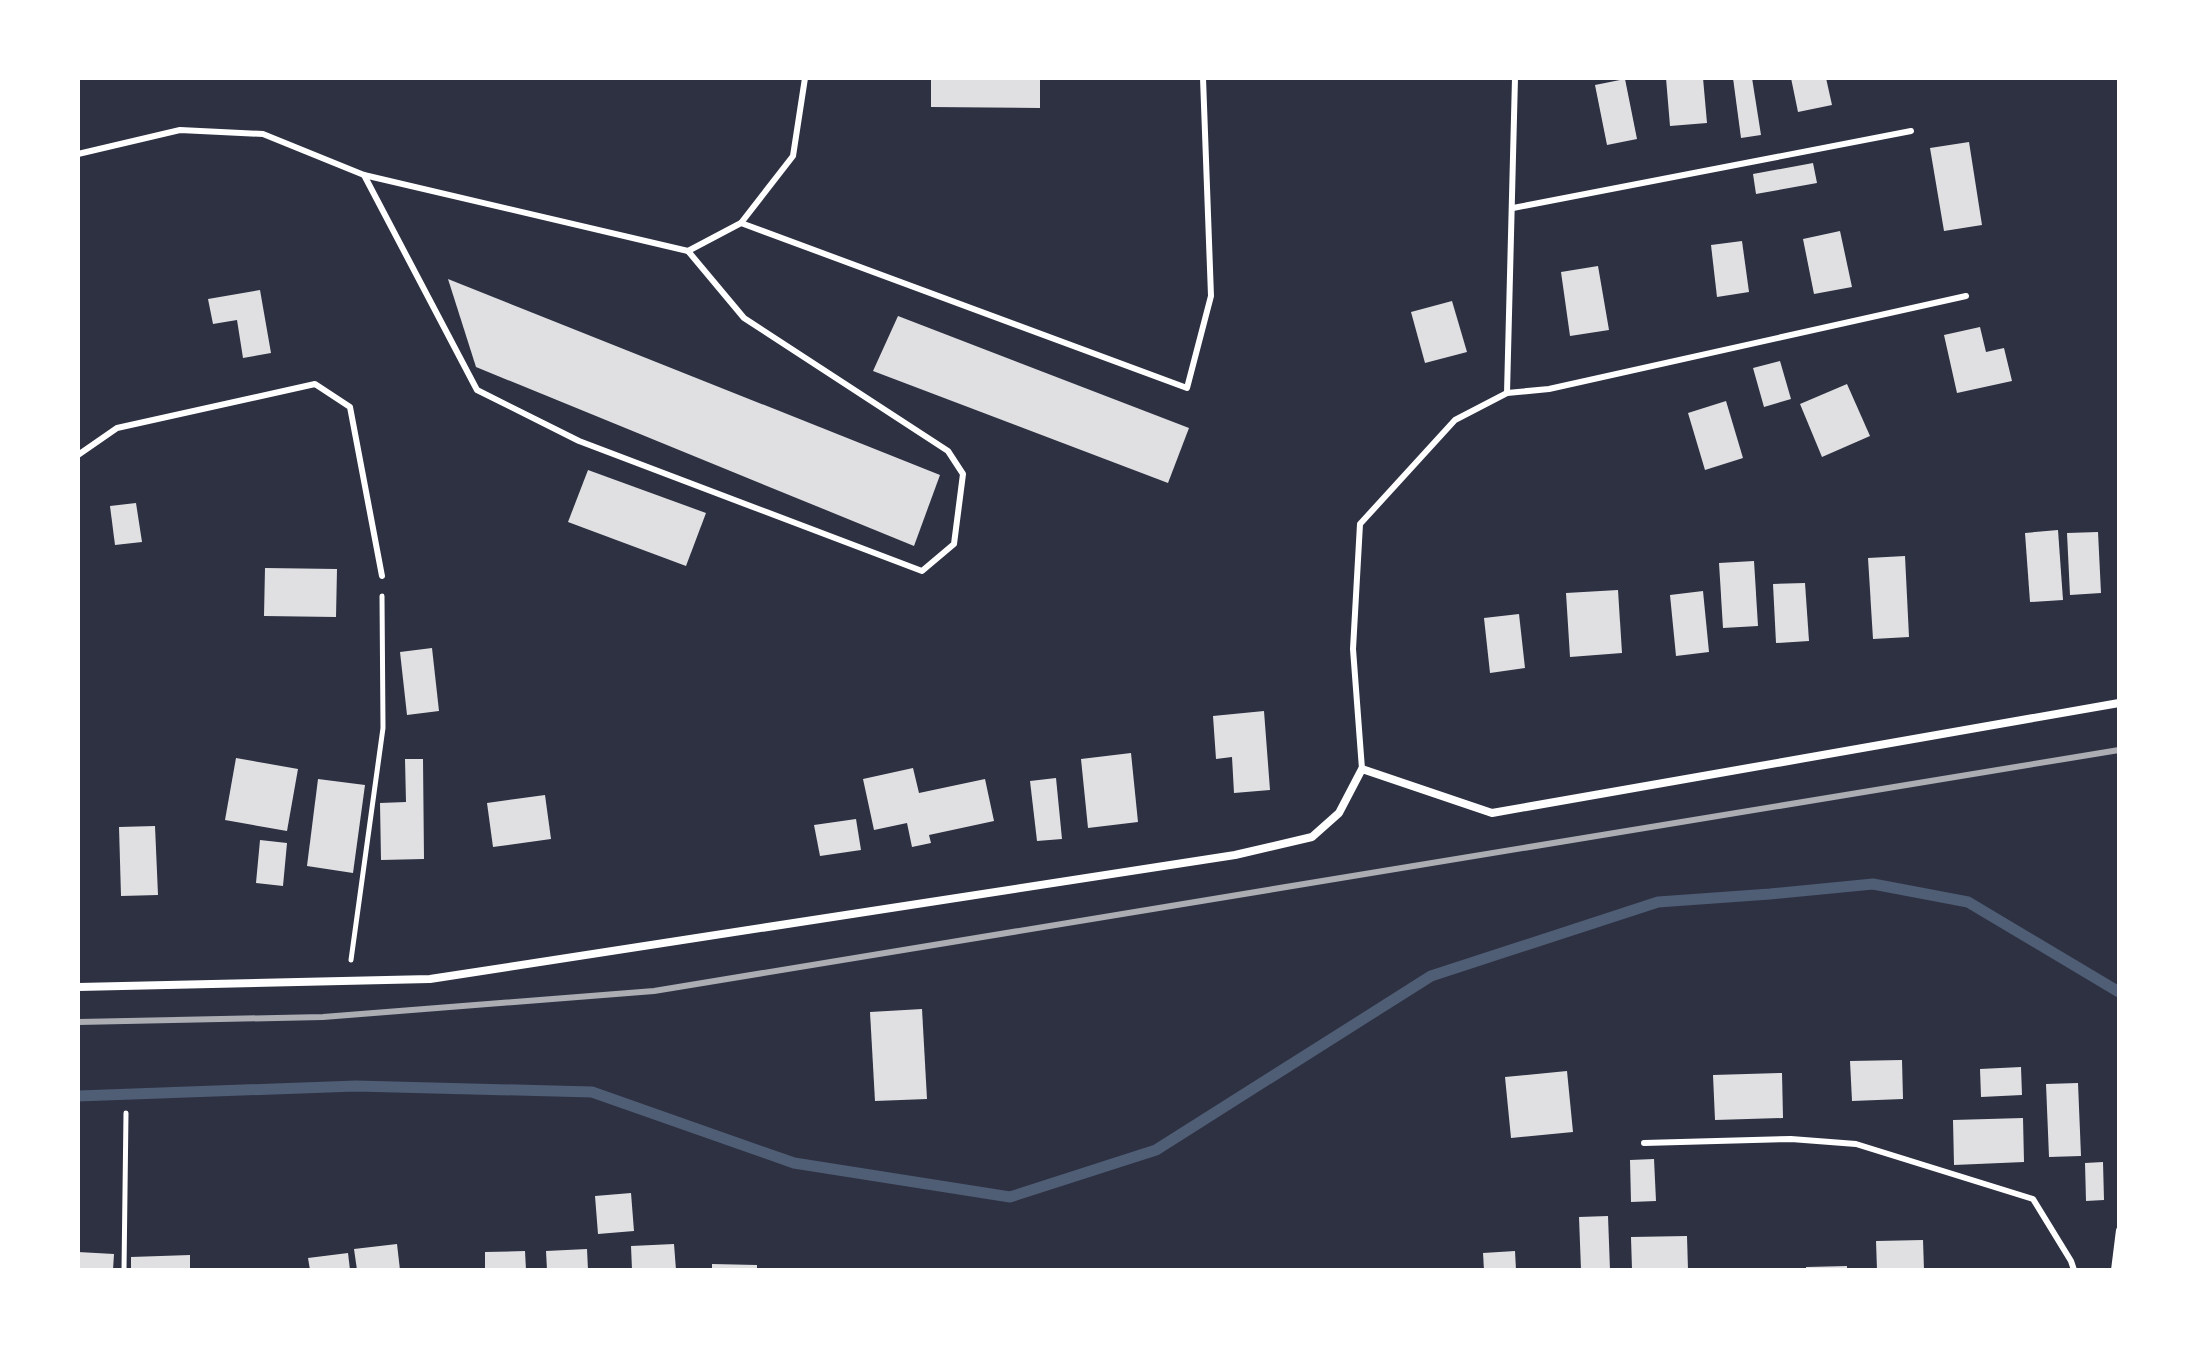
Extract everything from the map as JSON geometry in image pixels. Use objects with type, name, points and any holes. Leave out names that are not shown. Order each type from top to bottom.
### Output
[{"type":"street","points":[[78,987],[430,979],[1235,855],[1312,837],[1339,813],[1362,769],[1492,813],[2119,703]]},
{"type":"lane","points":[[688,251],[741,223],[793,156],[805,78]]},
{"type":"lane","points":[[741,223],[1187,388],[1211,296],[1203,78]]},
{"type":"lane","points":[[1507,393],[1515,78]]},
{"type":"lane","points":[[78,154],[180,130],[263,134],[364,175],[688,251],[744,318],[948,451],[963,474],[954,544],[922,571],[579,441],[477,390],[364,175]]},
{"type":"lane","points":[[1513,208],[1911,131]]},
{"type":"lane","points":[[1362,769],[1353,649],[1360,524],[1455,420],[1507,393],[1549,389],[1966,296]]},
{"type":"lane","points":[[78,455],[117,428],[315,384],[350,407],[382,576]]},
{"type":"lane","points":[[1644,1143],[1791,1139],[1856,1144],[2033,1199],[2074,1270]]},
{"type":"lane","points":[[2114,1270],[2119,1230]]},
{"type":"path","points":[[348,981],[383,728],[382,576]]},
{"type":"path","points":[[124,1270],[126,1113]]},
{"type":"building","points":[[931,78],[1040,78],[1040,108],[931,107]]},
{"type":"building","points":[[1666,78],[1703,78],[1707,123],[1670,126]]},
{"type":"building","points":[[1733,78],[1752,78],[1761,135],[1741,138]]},
{"type":"building","points":[[1791,78],[1826,78],[1832,105],[1798,112]]},
{"type":"building","points":[[1625,79],[1637,139],[1607,145],[1595,85]]},
{"type":"building","points":[[1969,142],[1982,225],[1944,231],[1930,148]]},
{"type":"building","points":[[1813,163],[1817,183],[1756,194],[1753,174]]},
{"type":"building","points":[[1840,231],[1852,287],[1814,294],[1803,239]]},
{"type":"building","points":[[1742,241],[1749,292],[1717,297],[1711,245]]},
{"type":"building","points":[[1598,266],[1609,330],[1570,336],[1561,272]]},
{"type":"building","points":[[448,279],[940,475],[914,546],[476,367]]},
{"type":"building","points":[[260,290],[271,353],[243,358],[237,320],[213,324],[208,299]]},
{"type":"building","points":[[1452,301],[1467,352],[1425,363],[1411,312]]},
{"type":"building","points":[[898,316],[1189,428],[1168,483],[873,371]]},
{"type":"building","points":[[1980,327],[1986,352],[2004,348],[2012,381],[1957,393],[1944,335]]},
{"type":"building","points":[[1780,361],[1791,399],[1764,407],[1753,368]]},
{"type":"building","points":[[1847,384],[1870,436],[1822,457],[1800,404]]},
{"type":"building","points":[[1726,401],[1743,458],[1705,470],[1688,413]]},
{"type":"building","points":[[588,470],[706,513],[686,566],[568,522]]},
{"type":"building","points":[[136,503],[142,542],[115,545],[110,506]]},
{"type":"building","points":[[2058,530],[2063,600],[2030,602],[2025,533]]},
{"type":"building","points":[[2098,532],[2101,593],[2070,595],[2067,533]]},
{"type":"building","points":[[1905,556],[1909,637],[1873,639],[1868,558]]},
{"type":"building","points":[[1754,561],[1758,626],[1723,628],[1719,563]]},
{"type":"building","points":[[265,568],[337,569],[336,617],[264,616]]},
{"type":"building","points":[[1805,583],[1809,641],[1776,643],[1773,584]]},
{"type":"building","points":[[1618,590],[1622,653],[1570,657],[1566,593]]},
{"type":"building","points":[[1703,591],[1709,652],[1676,656],[1670,595]]},
{"type":"building","points":[[1519,614],[1525,668],[1490,673],[1484,618]]},
{"type":"building","points":[[432,648],[439,711],[407,715],[400,652]]},
{"type":"building","points":[[1264,711],[1270,790],[1234,793],[1232,757],[1216,759],[1213,716]]},
{"type":"building","points":[[1131,753],[1138,822],[1088,828],[1081,759]]},
{"type":"building","points":[[236,758],[298,769],[287,831],[225,820]]},
{"type":"building","points":[[405,759],[423,759],[424,859],[381,860],[380,803],[406,802]]},
{"type":"building","points":[[913,768],[919,793],[985,779],[994,821],[929,835],[931,843],[912,847],[907,823],[874,830],[863,779]]},
{"type":"building","points":[[1056,778],[1062,839],[1037,841],[1030,781]]},
{"type":"building","points":[[318,779],[365,785],[353,873],[307,866]]},
{"type":"building","points":[[545,795],[551,839],[493,847],[487,803]]},
{"type":"building","points":[[856,819],[861,850],[820,856],[814,825]]},
{"type":"building","points":[[155,826],[158,895],[121,896],[119,827]]},
{"type":"building","points":[[260,840],[287,843],[283,886],[256,883]]},
{"type":"building","points":[[922,1009],[927,1099],[875,1101],[870,1012]]},
{"type":"building","points":[[1902,1060],[1903,1099],[1852,1101],[1850,1061]]},
{"type":"building","points":[[2021,1067],[2022,1095],[1981,1097],[1980,1069]]},
{"type":"building","points":[[1567,1071],[1573,1132],[1511,1138],[1505,1077]]},
{"type":"building","points":[[1782,1073],[1783,1118],[1715,1120],[1713,1075]]},
{"type":"building","points":[[2078,1083],[2081,1156],[2049,1157],[2046,1084]]},
{"type":"building","points":[[2023,1118],[2024,1162],[1954,1165],[1953,1120]]},
{"type":"building","points":[[1654,1159],[1656,1201],[1631,1202],[1630,1160]]},
{"type":"building","points":[[2103,1162],[2104,1200],[2086,1201],[2085,1163]]},
{"type":"building","points":[[631,1193],[634,1231],[598,1234],[595,1196]]},
{"type":"building","points":[[1608,1216],[1610,1270],[1581,1270],[1579,1217]]},
{"type":"building","points":[[1687,1236],[1688,1270],[1632,1270],[1631,1237]]},
{"type":"building","points":[[1923,1240],[1924,1270],[1877,1270],[1876,1241]]},
{"type":"building","points":[[397,1244],[400,1270],[357,1270],[354,1249]]},
{"type":"building","points":[[674,1244],[676,1270],[632,1270],[631,1246]]},
{"type":"building","points":[[587,1249],[588,1270],[547,1270],[546,1251]]},
{"type":"building","points":[[525,1251],[526,1270],[485,1270],[485,1252]]},
{"type":"building","points":[[1515,1251],[1516,1270],[1484,1270],[1483,1253]]},
{"type":"building","points":[[78,1252],[114,1254],[113,1270],[78,1270]]},
{"type":"building","points":[[348,1253],[350,1270],[310,1270],[308,1258]]},
{"type":"building","points":[[190,1255],[190,1270],[131,1270],[131,1257]]},
{"type":"building","points":[[712,1264],[757,1265],[757,1270],[712,1270]]},
{"type":"building","points":[[1847,1266],[1847,1270],[1806,1270],[1806,1267]]},
{"type":"waterway","points":[[78,1096],[356,1086],[592,1092],[794,1163],[1010,1197],[1156,1150],[1431,976],[1658,902],[1873,884],[1968,902],[2119,992]]},
{"type":"railway","points":[[78,1022],[323,1017],[654,991],[2119,750]]}]
